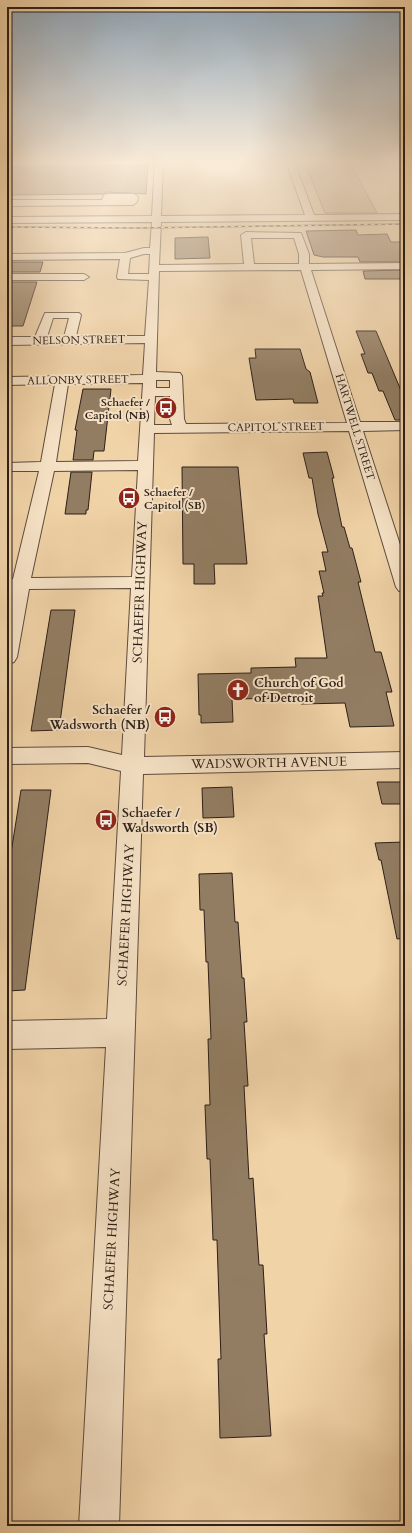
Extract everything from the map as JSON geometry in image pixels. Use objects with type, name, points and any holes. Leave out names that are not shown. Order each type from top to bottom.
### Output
[{"type":"street","name":"SCHAEFER HIGHWAY","points":[[99,1526],[146,465],[151,339],[152,262],[155,233]]},
{"type":"street","name":"HARTWELL STREET","points":[[249,268],[246,235],[298,235],[304,254],[303,261],[405,587]]},
{"type":"street","points":[[73,247],[152,262],[249,268],[405,266]]},
{"type":"street","points":[[125,256],[122,277],[152,262]]},
{"type":"street","points":[[7,257],[125,256],[152,262]]},
{"type":"street","points":[[7,277],[84,277]]},
{"type":"street","points":[[40,341],[49,315],[75,315],[69,340]]},
{"type":"street","name":"NELSON STREET","points":[[7,341],[151,339]]},
{"type":"street","points":[[7,657],[14,584],[52,446],[62,380]]},
{"type":"street","name":"ALLONBY STREET","points":[[7,381],[62,380],[149,382],[176,392],[177,419],[181,429]]},
{"type":"street","name":"CAPITOL STREET","points":[[147,429],[405,426]]},
{"type":"street","points":[[7,467],[146,465]]},
{"type":"street","points":[[14,584],[141,582]]},
{"type":"street","name":"WADSWORTH AVENUE","points":[[7,756],[88,755],[133,766],[405,760]]},
{"type":"street","points":[[7,1035],[121,1033]]},
{"type":"building","points":[[307,233],[357,233],[358,235],[387,234],[391,242],[405,242],[405,262],[360,262],[358,257],[323,257],[314,255]]},
{"type":"building","points":[[208,237],[210,258],[175,259],[175,238]]},
{"type":"building","points":[[7,262],[43,262],[40,272],[7,272]]},
{"type":"building","points":[[405,270],[405,279],[365,279],[363,271]]},
{"type":"building","points":[[7,282],[37,282],[23,326],[7,326]]},
{"type":"building","points":[[356,331],[376,331],[405,400],[405,420],[395,420],[383,391],[379,391],[372,373],[368,373],[361,354],[365,354]]},
{"type":"building","points":[[255,349],[300,349],[306,369],[310,372],[318,403],[294,403],[293,399],[256,400],[249,358],[256,358]]},
{"type":"building","points":[[83,389],[111,389],[104,451],[94,451],[93,460],[73,460],[77,430],[75,430]]},
{"type":"building","points":[[327,452],[334,478],[332,478],[342,527],[344,527],[350,548],[352,548],[361,582],[358,582],[375,652],[381,652],[392,692],[386,692],[394,726],[350,727],[345,703],[301,704],[301,698],[232,699],[233,722],[201,723],[201,715],[199,715],[198,674],[251,673],[251,668],[296,667],[295,658],[327,658],[318,596],[323,596],[322,593],[324,593],[319,571],[326,571],[322,552],[328,552],[318,514],[312,478],[309,478],[303,453]]},
{"type":"building","points":[[182,467],[238,467],[247,564],[214,564],[215,584],[194,584],[194,564],[183,564]]},
{"type":"building","points":[[71,472],[92,472],[88,510],[86,510],[86,514],[65,514]]},
{"type":"building","points":[[51,610],[75,610],[59,730],[31,731]]},
{"type":"building","points":[[377,782],[405,782],[405,804],[382,804]]},
{"type":"building","points":[[232,787],[234,817],[203,818],[202,788]]},
{"type":"building","points":[[21,790],[51,790],[25,990],[7,991],[7,872]]},
{"type":"building","points":[[405,842],[405,938],[397,939],[381,860],[379,860],[375,843]]},
{"type":"building","points":[[232,873],[235,922],[238,922],[242,978],[244,978],[247,1022],[244,1022],[248,1086],[244,1086],[249,1179],[253,1178],[259,1265],[263,1265],[267,1334],[264,1334],[271,1436],[220,1438],[218,1359],[221,1359],[217,1240],[213,1240],[210,1159],[207,1159],[205,1105],[210,1105],[208,1039],[211,1039],[208,962],[206,962],[204,910],[200,910],[199,874]]},
{"type":"place","name":"Schaefer / Capitol (NB)","points":[[166,408]]},
{"type":"place","name":"Schaefer / Capitol (SB)","points":[[129,498]]},
{"type":"place","name":"Church of God of Detroit","points":[[238,690]]},
{"type":"place","name":"Schaefer / Wadsworth (NB)","points":[[165,717]]},
{"type":"place","name":"Schaefer / Wadsworth (SB)","points":[[106,820]]}]
